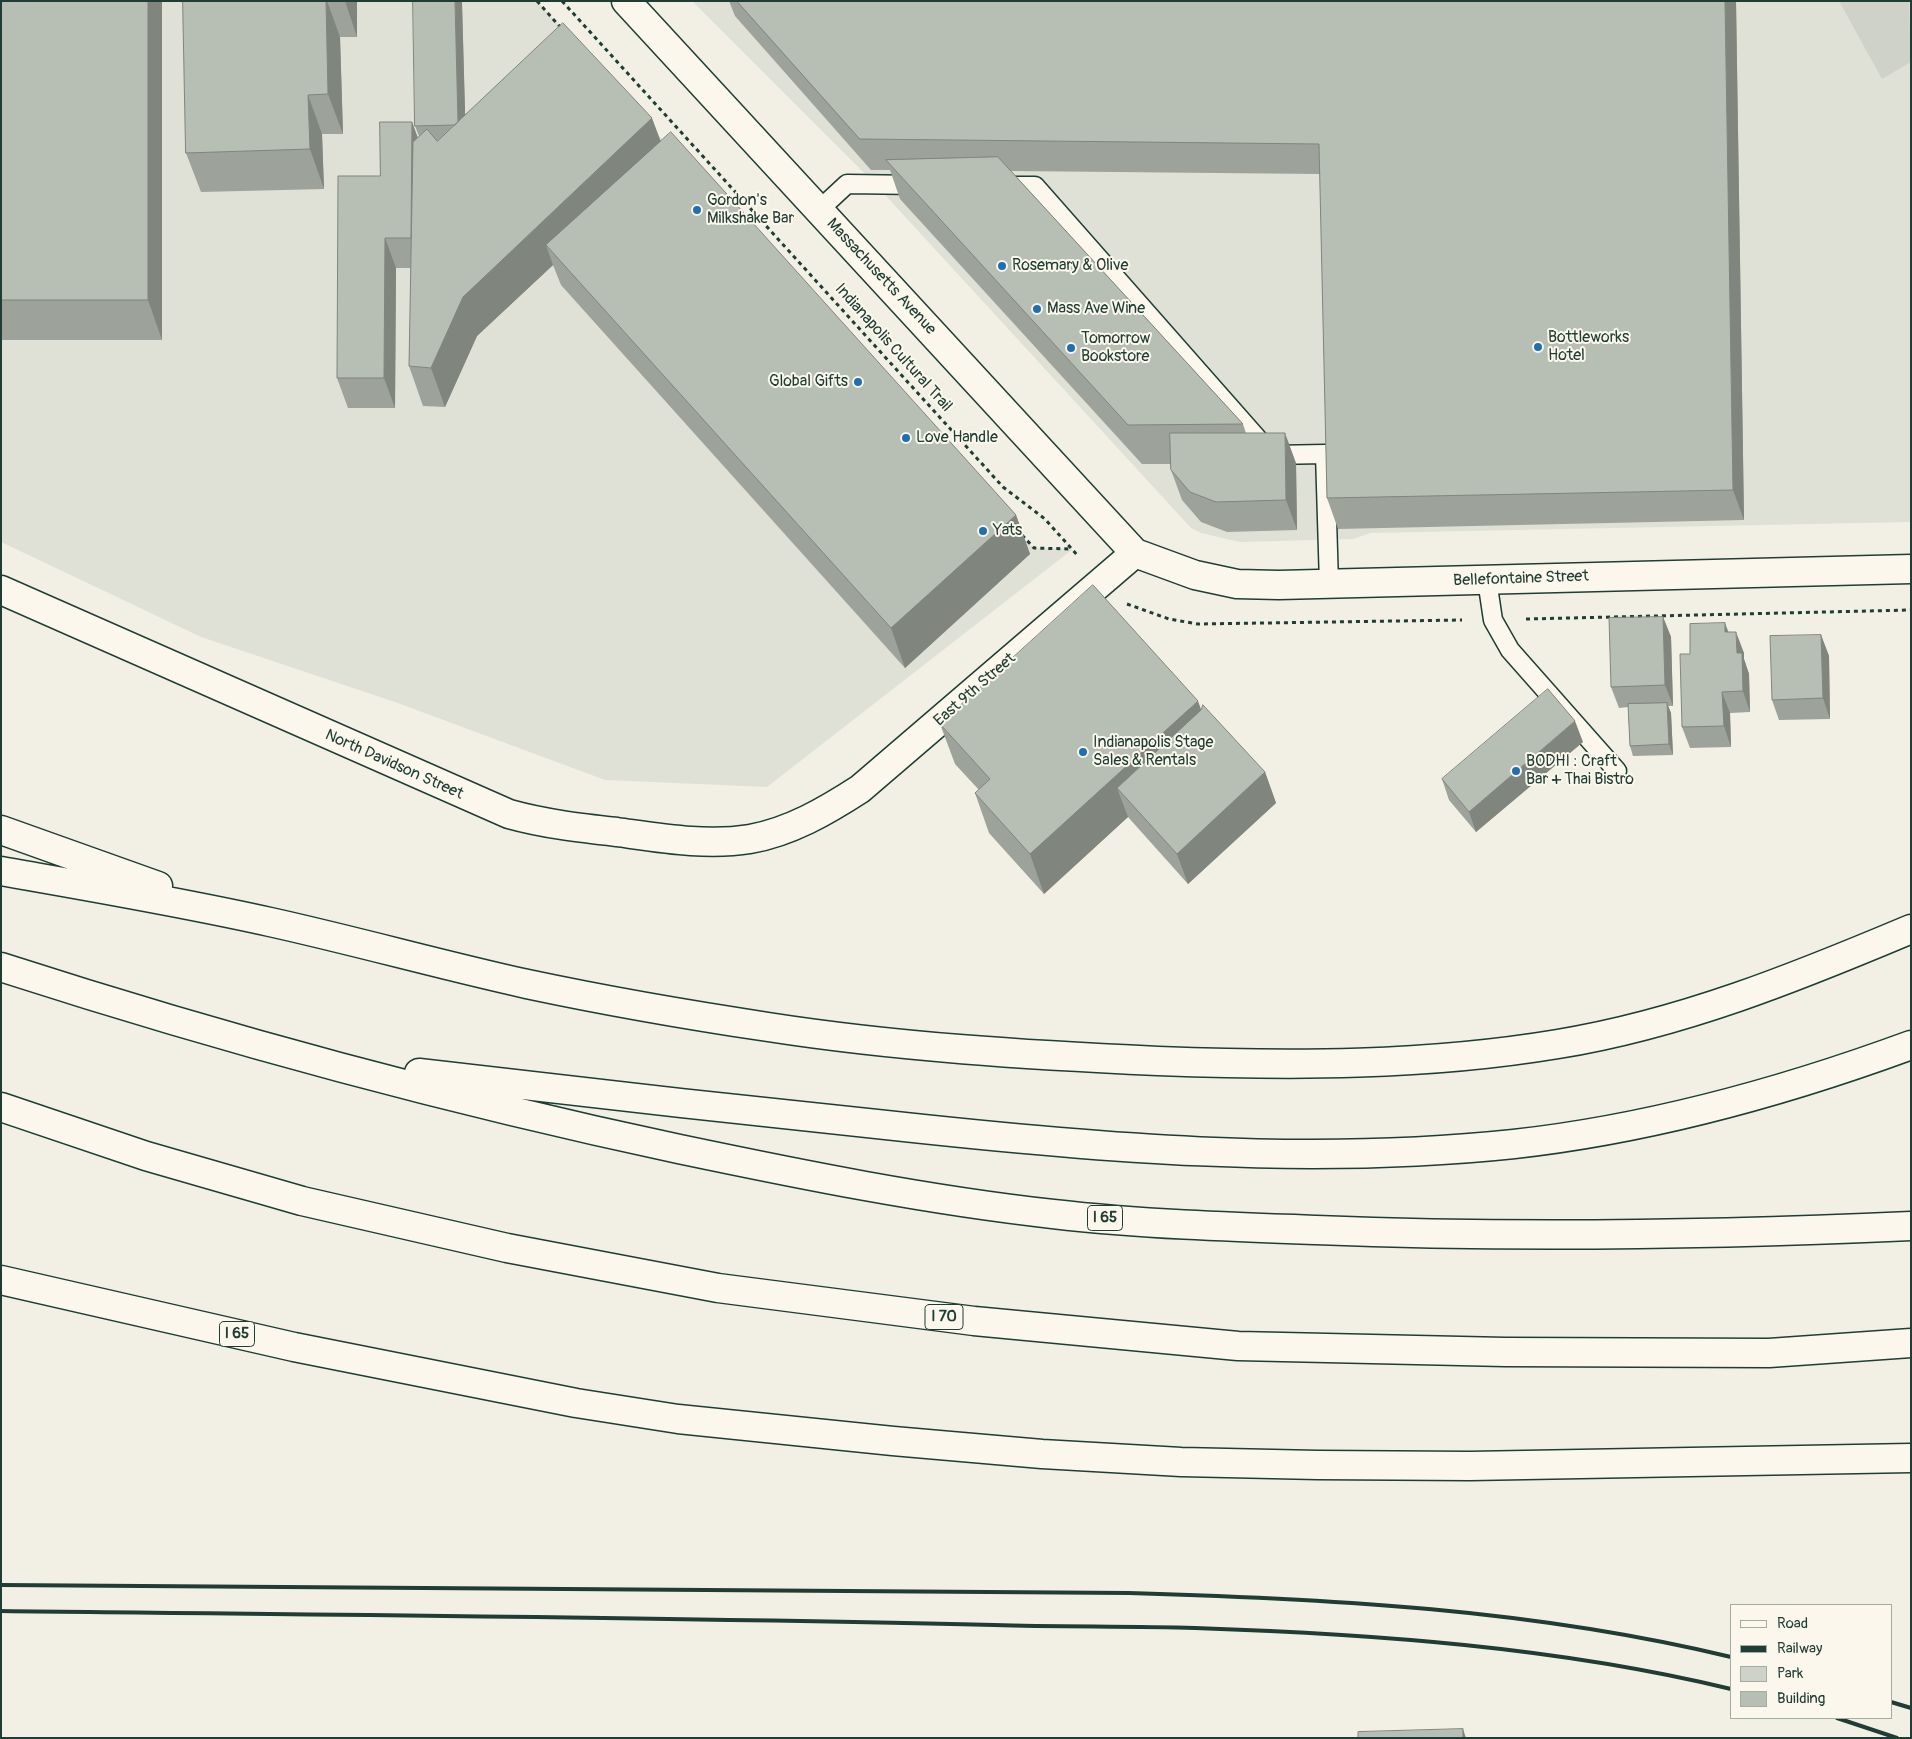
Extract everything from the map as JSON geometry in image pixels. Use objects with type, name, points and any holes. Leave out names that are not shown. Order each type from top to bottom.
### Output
[{"type":"main road","name":"Massachusetts Avenue","points":[[626,1],[1135,553]]},
{"type":"main road","name":"Bellefontaine Street","points":[[1135,553],[1195,575],[1237,584],[1329,584],[1911,569]]},
{"type":"main road","name":"East 9th Street","points":[[809,819],[860,789],[1135,553]]},
{"type":"main road","name":"North Davidson Street","points":[[1,590],[509,814],[538,822],[695,842],[751,838],[809,819]]},
{"type":"main road","points":[[1,830],[176,892],[278,924]]},
{"type":"main road","points":[[1,871],[278,924],[531,985],[772,1028],[900,1044],[988,1052],[1249,1063],[1364,1063],[1448,1059],[1561,1044],[1647,1025],[1730,1001],[1813,970],[1911,929]]},
{"type":"main road","name":"I 65","points":[[1,967],[130,1008],[316,1061],[548,1121],[782,1171],[925,1196],[1052,1214],[1161,1223],[1522,1236],[1678,1234],[1911,1226]]},
{"type":"main road","points":[[316,1061],[962,1134],[1098,1146],[1234,1154],[1335,1155],[1514,1144],[1592,1133],[1664,1119],[1734,1101],[1803,1081],[1911,1045]]},
{"type":"main road","name":"I 70","points":[[1,1107],[146,1156],[302,1201],[507,1248],[718,1288],[974,1321],[1238,1346],[1495,1352],[1768,1353],[1911,1343]]},
{"type":"main road","name":"I 65","points":[[1,1280],[294,1347],[576,1404],[678,1419],[893,1441],[1042,1454],[1181,1462],[1318,1465],[1470,1466],[1911,1458]]},
{"type":"lane","points":[[819,210],[847,184],[935,185]]},
{"type":"lane","points":[[985,186],[1035,186],[1272,455],[1325,454],[1329,584]]},
{"type":"lane","points":[[1487,580],[1493,620],[1510,650],[1617,771]]},
{"type":"path","points":[[537,1],[564,31]]},
{"type":"path","name":"Indianapolis Cultural Trail","points":[[562,1],[1003,487],[1045,519],[1073,549],[1034,548],[1020,533]]},
{"type":"shaded area","points":[[1,1],[537,1],[1033,548],[1073,549],[767,787],[605,780],[395,702],[201,637],[1,542]]},
{"type":"shaded area","points":[[692,1],[1911,1],[1911,522],[1371,533],[1353,539],[1240,542],[1201,533],[1191,528],[876,185]]},
{"type":"green space","points":[[1839,1],[1909,1],[1911,62],[1882,79]]},
{"type":"building","points":[[1,1],[148,1],[148,300],[1,300]]},
{"type":"building","points":[[183,1],[326,1],[328,94],[308,95],[310,149],[186,153]]},
{"type":"building","points":[[413,1],[455,1],[458,122],[455,125],[415,126]]},
{"type":"building","name":"Bottleworks Hotel","points":[[737,1],[1725,1],[1733,490],[1327,498],[1319,144],[860,139]]},
{"type":"building","points":[[563,23],[652,118],[463,297],[431,368],[409,366],[413,142],[427,129],[437,141]]},
{"type":"building","points":[[380,122],[412,122],[411,238],[385,238],[384,378],[337,378],[338,176],[380,176]]},
{"type":"building","points":[[671,132],[1016,515],[891,628],[546,245]]},
{"type":"building","points":[[998,157],[1243,424],[1128,425],[886,160]]},
{"type":"building","points":[[1170,433],[1285,433],[1286,500],[1216,502],[1190,492],[1171,470]]},
{"type":"building","name":"Indianapolis Stage Sales & Rentals","points":[[1093,585],[1198,701],[1030,854],[975,793],[990,779],[940,724]]},
{"type":"building","points":[[1663,617],[1665,685],[1611,687],[1609,618]]},
{"type":"building","points":[[1725,623],[1725,632],[1736,632],[1737,653],[1742,653],[1743,691],[1722,692],[1724,726],[1682,727],[1680,654],[1690,654],[1690,624]]},
{"type":"building","points":[[1821,635],[1823,698],[1772,700],[1770,636]]},
{"type":"building","points":[[1548,689],[1575,721],[1469,812],[1442,779]]},
{"type":"building","points":[[1667,703],[1669,744],[1630,746],[1628,704]]},
{"type":"building","points":[[1203,705],[1265,772],[1177,854],[1117,788],[1201,710]]},
{"type":"building","points":[[1463,1729],[1463,1738],[1358,1738],[1358,1732]]},
{"type":"railway","points":[[1,1585],[1129,1593],[1281,1599],[1356,1603],[1507,1617],[1656,1641],[1730,1657]]},
{"type":"railway","points":[[1,1611],[498,1616],[1170,1627],[1329,1634],[1464,1645],[1532,1653],[1666,1675],[1730,1689]]},
{"type":"railway","points":[[1892,1702],[1911,1708]]},
{"type":"railway","points":[[1840,1719],[1897,1738]]},
{"type":"place","name":"Gordon's Milkshake Bar","points":[[697,210]]},
{"type":"place","name":"Rosemary & Olive","points":[[1002,266]]},
{"type":"place","name":"Mass Ave Wine","points":[[1037,309]]},
{"type":"place","name":"Bottleworks Hotel","points":[[1538,347]]},
{"type":"place","name":"Tomorrow Bookstore","points":[[1071,348]]},
{"type":"place","name":"Global Gifts","points":[[858,382]]},
{"type":"place","name":"Love Handle","points":[[906,438]]},
{"type":"place","name":"Yats","points":[[983,531]]},
{"type":"place","name":"Indianapolis Stage Sales & Rentals","points":[[1083,752]]},
{"type":"place","name":"BODHI : Craft Bar + Thai Bistro","points":[[1516,771]]}]
